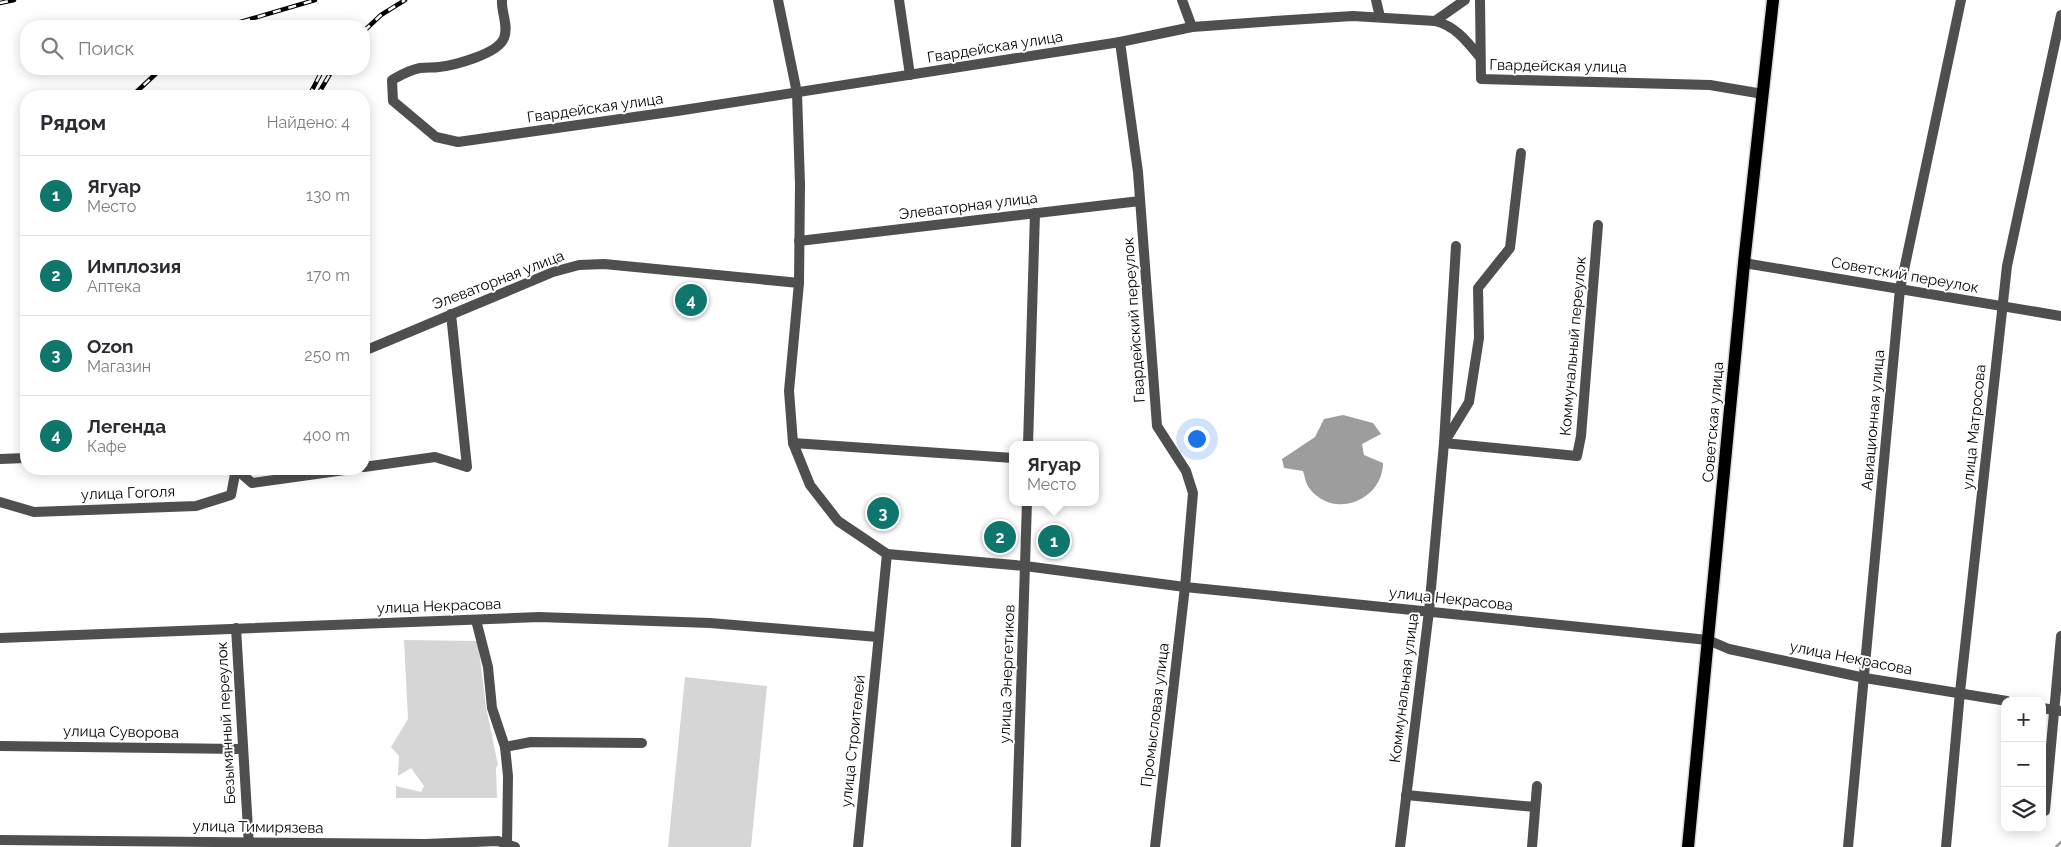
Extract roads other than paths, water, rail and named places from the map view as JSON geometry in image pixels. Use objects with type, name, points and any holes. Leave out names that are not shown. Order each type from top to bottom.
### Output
[{"type":"main road","name":"Советская улица","points":[[1688,847],[1744,263],[1773,0]]},
{"type":"street","name":"Гвардейская улица","points":[[502,0],[506,24],[504,39],[497,47],[463,63],[437,68],[420,68],[392,80],[393,101],[436,136],[458,142],[500,137],[1120,42],[1192,27],[1353,16],[1435,21],[1447,24],[1458,32],[1479,56],[1481,79],[1710,85],[1763,94]]},
{"type":"street","points":[[778,0],[797,93],[800,184],[799,283],[789,391],[793,443],[810,485],[838,521],[887,554]]},
{"type":"street","points":[[899,0],[910,75]]},
{"type":"street","points":[[1182,0],[1192,27]]},
{"type":"street","points":[[1376,0],[1380,17]]},
{"type":"street","points":[[1435,21],[1466,0]]},
{"type":"street","points":[[1479,56],[1480,0]]},
{"type":"street","name":"Авиационная улица","points":[[1848,847],[1900,289],[1961,0]]},
{"type":"street","name":"улица Матросова","points":[[1946,847],[1960,692],[2007,266],[2061,15]]},
{"type":"street","name":"Гвардейский переулок","points":[[1120,42],[1140,201],[1157,426],[1186,472],[1193,493],[1185,587]]},
{"type":"street","name":"Коммунальная улица","points":[[1444,443],[1469,402],[1479,338],[1478,288],[1510,248],[1521,153]]},
{"type":"street","name":"Элеваторная улица","points":[[799,240],[1140,201]]},
{"type":"street","points":[[1028,441],[1035,214]]},
{"type":"street","name":"Коммунальный переулок","points":[[1444,443],[1577,456],[1581,436],[1598,225]]},
{"type":"street","name":"Коммунальная улица","points":[[1400,847],[1429,611],[1444,443],[1456,246]]},
{"type":"street","name":"Советский переулок","points":[[1744,263],[2061,316]]},
{"type":"street","name":"Элеваторная улица","points":[[370,348],[553,272],[579,265],[639,267],[799,283]]},
{"type":"street","points":[[370,466],[435,457],[467,467],[451,314]]},
{"type":"street","points":[[793,443],[1009,458]]},
{"type":"street","points":[[0,459],[20,458]]},
{"type":"street","name":"улица Гоголя","points":[[0,502],[34,512],[196,506],[231,495],[235,475]]},
{"type":"street","name":"улица Гоголя","points":[[243,475],[252,483],[309,475]]},
{"type":"street","name":"улица Энергетиков","points":[[1016,847],[1027,506]]},
{"type":"street","name":"улица Некрасова","points":[[887,554],[1025,566],[1185,587],[1708,640],[1729,650],[1865,678],[2001,700]]},
{"type":"street","name":"улица Строителей","points":[[858,847],[887,554]]},
{"type":"street","name":"Промысловая улица","points":[[1155,847],[1185,587]]},
{"type":"street","name":"улица Некрасова","points":[[0,638],[539,617],[700,622],[878,637]]},
{"type":"street","points":[[476,620],[488,667],[492,708],[505,747],[511,845]]},
{"type":"street","name":"Безымянный переулок","points":[[236,628],[249,844]]},
{"type":"street","points":[[2046,796],[2052,709],[2061,636]]},
{"type":"street","points":[[505,747],[531,742],[642,743]]},
{"type":"street","name":"улица Суворова","points":[[0,746],[242,749]]},
{"type":"street","points":[[1532,847],[1537,786]]},
{"type":"street","points":[[1406,794],[1535,807]]},
{"type":"street","name":"улица Тимирязева","points":[[0,840],[249,844],[511,845]]},
{"type":"waterway","points":[[2056,847],[2061,842]]},
{"type":"railway","points":[[0,3],[14,0]]},
{"type":"railway","points":[[247,20],[315,0]]},
{"type":"railway","points":[[370,25],[381,15],[405,0]]},
{"type":"railway","points":[[138,90],[155,75]]},
{"type":"railway","points":[[312,90],[320,75]]},
{"type":"railway","points":[[321,90],[329,75]]},
{"type":"place","name":"Легенда","points":[[691,300]]},
{"type":"place","name":"Ozon","points":[[883,513]]},
{"type":"place","name":"Имплозия","points":[[1000,537]]},
{"type":"place","name":"Ягуар","points":[[1054,541]]}]
